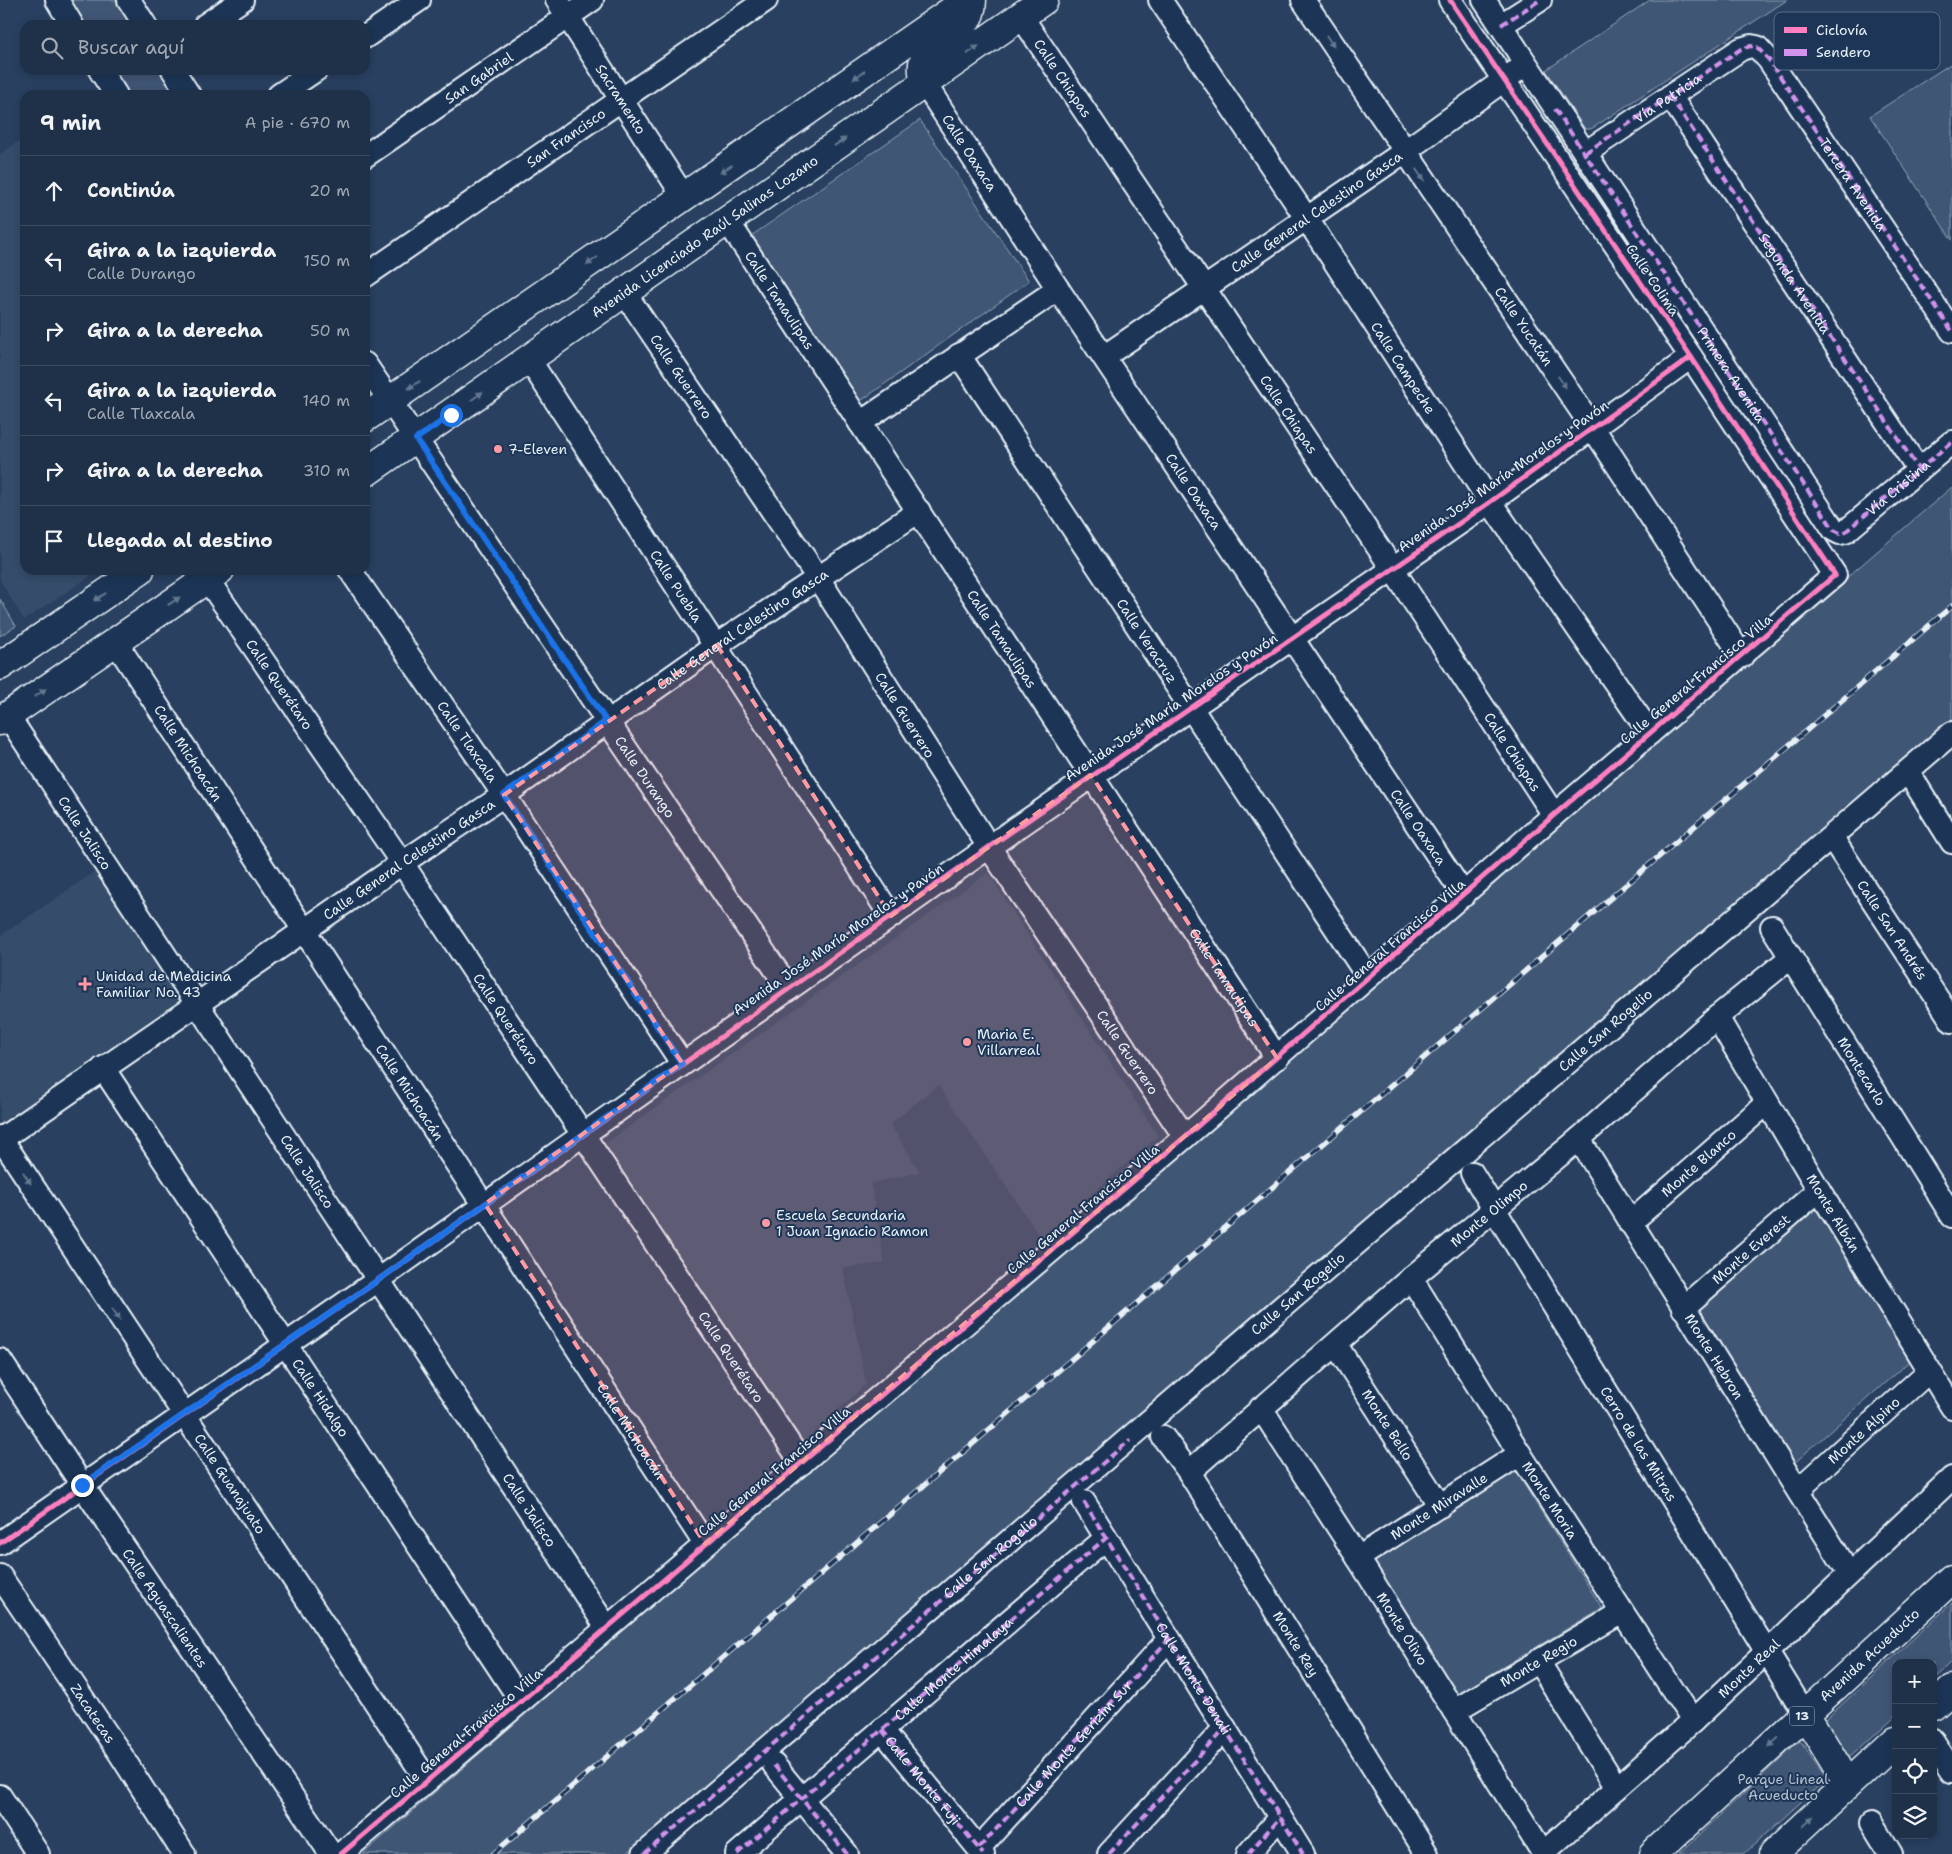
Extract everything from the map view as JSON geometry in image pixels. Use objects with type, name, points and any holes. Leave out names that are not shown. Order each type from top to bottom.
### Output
[{"type":"main road","points":[[370,415],[967,0]]},
{"type":"main road","points":[[925,84],[923,67],[925,59],[930,52],[963,25],[970,16],[972,0]]},
{"type":"main road","name":"Avenida Licenciado Raúl Salinas Lozano","points":[[370,470],[1044,0]]},
{"type":"main road","points":[[0,666],[133,575]]},
{"type":"main road","points":[[4,719],[213,575]]},
{"type":"main road","name":"Avenida Acueducto","points":[[1653,1854],[1952,1579]]},
{"type":"main road","points":[[1935,1704],[1952,1689]]},
{"type":"main road","points":[[1805,1714],[1848,1784]]},
{"type":"main road","points":[[1773,1854],[1892,1744]]},
{"type":"street","points":[[57,0],[69,20]]},
{"type":"street","points":[[129,0],[142,20]]},
{"type":"street","points":[[212,20],[242,0]]},
{"type":"street","points":[[370,34],[419,0]]},
{"type":"street","name":"San Gabriel","points":[[370,152],[563,8],[592,0]]},
{"type":"street","name":"San Francisco","points":[[370,273],[766,0]]},
{"type":"street","name":"Calle Campeche","points":[[1160,0],[1307,219],[1490,502],[1650,733]]},
{"type":"street","name":"Calle Yucatán","points":[[1303,0],[1404,152],[1593,428],[1742,656]]},
{"type":"street","name":"Calle Colima","points":[[1450,0],[1691,357],[1834,575]]},
{"type":"street","name":"Primera Avenida","points":[[1484,0],[1829,524],[1836,532],[1845,532]]},
{"type":"street","points":[[1501,25],[1540,0]]},
{"type":"street","name":"Sacramento","points":[[563,8],[684,197]]},
{"type":"street","name":"Calle Chiapas","points":[[1021,16],[1392,568],[1554,815]]},
{"type":"street","name":"Vía Patricia","points":[[1585,153],[1741,49],[1751,46]]},
{"type":"street","name":"Tercera Avenida","points":[[1751,46],[1758,47],[1774,67]]},
{"type":"street","name":"Calle General Celestino Gasca","points":[[1105,356],[1404,152],[1526,64]]},
{"type":"street","name":"Tercera Avenida","points":[[1776,70],[1952,331]]},
{"type":"street","points":[[103,75],[113,90]]},
{"type":"street","points":[[176,75],[186,90]]},
{"type":"street","points":[[286,90],[309,75]]},
{"type":"street","name":"Calle Oaxaca","points":[[925,84],[1058,288],[1464,895]]},
{"type":"street","name":"Segunda Avenida","points":[[1670,96],[1919,470]]},
{"type":"street","name":"Calle Tamaulipas","points":[[727,220],[1277,1058]]},
{"type":"street","points":[[860,423],[1058,288]]},
{"type":"street","name":"Calle Guerrero","points":[[624,292],[818,578],[989,846],[1185,1138]]},
{"type":"street","name":"Calle Veracruz","points":[[959,355],[1368,977]]},
{"type":"street","name":"Avenida José María Morelos y Pavón","points":[[0,1542],[378,1280],[989,846],[1490,502],[1691,357]]},
{"type":"street","name":"Calle Puebla","points":[[528,358],[891,916]]},
{"type":"street","name":"Calle Durango","points":[[370,371],[789,989]]},
{"type":"street","name":"Vía Cristina","points":[[1845,532],[1952,442]]},
{"type":"street","name":"Calle General Celestino Gasca","points":[[0,1139],[402,862],[504,795],[716,645],[919,511]]},
{"type":"street","name":"Calle Querétaro","points":[[215,575],[402,862],[802,1463]]},
{"type":"street","name":"Calle Tlaxcala","points":[[353,575],[504,795],[682,1064]]},
{"type":"street","name":"Calle General Francisco Villa","points":[[341,1854],[1185,1138],[1554,815],[1742,656],[1834,575]]},
{"type":"street","name":"Calle Michoacán","points":[[115,641],[706,1544]]},
{"type":"street","name":"Calle Jalisco","points":[[4,719],[197,1003],[607,1628]]},
{"type":"street","name":"Calle San Rogelio","points":[[644,1854],[1832,838],[1952,733]]},
{"type":"street","points":[[1908,772],[1952,842]]},
{"type":"street","name":"Calle San Andrés","points":[[1832,838],[1952,1021]]},
{"type":"street","name":"Montecarlo","points":[[1772,927],[1952,1216]]},
{"type":"street","name":"Monte Olimpo","points":[[1189,1472],[1411,1278],[1579,1140],[1717,1018],[1790,958]]},
{"type":"street","name":"Monte Albán","points":[[1717,1018],[1819,1190],[1952,1407]]},
{"type":"street","name":"Calle Hidalgo","points":[[103,1068],[284,1345],[521,1701]]},
{"type":"street","name":"Monte Blanco","points":[[1630,1223],[1767,1103]]},
{"type":"street","name":"Calle Guanajuato","points":[[0,1139],[427,1780]]},
{"type":"street","name":"Monte Hebron","points":[[1579,1140],[1849,1573]]},
{"type":"street","name":"Cerro de las Mitras","points":[[1472,1174],[1805,1714]]},
{"type":"street","name":"Monte Everest","points":[[1683,1308],[1819,1190]]},
{"type":"street","name":"Monte Moria","points":[[1411,1278],[1520,1454],[1693,1721]]},
{"type":"street","name":"Monte Bello","points":[[1336,1345],[1440,1506]]},
{"type":"street","name":"Calle Aguascalientes","points":[[0,1360],[331,1854]]},
{"type":"street","name":"Monte Alpino","points":[[1798,1490],[1929,1371]]},
{"type":"street","name":"Monte Olivo","points":[[1261,1408],[1358,1558],[1542,1853]]},
{"type":"street","name":"Monte Rey","points":[[1163,1437],[1189,1472],[1427,1854]]},
{"type":"street","name":"Monte Miravalle","points":[[1358,1558],[1520,1454]]},
{"type":"street","name":"Monte Real","points":[[1542,1853],[1693,1721],[1952,1478]]},
{"type":"street","name":"Calle Monte Denali","points":[[1084,1502],[1303,1854]]},
{"type":"street","name":"Calle Monte Himalaya","points":[[737,1854],[1106,1538]]},
{"type":"street","name":"Zacatecas","points":[[0,1576],[121,1755],[184,1854]]},
{"type":"street","name":"Monte Regio","points":[[1454,1711],[1622,1612]]},
{"type":"street","name":"Calle Monte Gerizim Sur","points":[[981,1851],[1169,1639]]},
{"type":"street","points":[[1538,1661],[1617,1788]]},
{"type":"street","points":[[1109,1854],[1225,1728]]},
{"type":"street","name":"Calle Monte Fuji","points":[[882,1730],[981,1851]]},
{"type":"street","points":[[1937,1747],[1952,1771]]},
{"type":"street","points":[[774,1765],[847,1854]]},
{"type":"street","points":[[0,1796],[38,1854]]},
{"type":"street","points":[[1248,1854],[1280,1817]]},
{"type":"street","points":[[1872,1823],[1885,1852]]},
{"type":"highlighted area","points":[[717,645],[891,916],[1091,775],[1277,1058],[705,1544],[485,1204],[682,1063],[504,795]]},
{"type":"shaded area","points":[[20,140],[20,575],[92,575],[24,620],[0,580],[0,154]]},
{"type":"shaded area","name":"Unidad de Medicina Familiar No. 43","points":[[96,871],[180,999],[0,1124],[0,936]]},
{"type":"shaded area","points":[[988,873],[1158,1136],[1041,1238],[938,1085],[890,1124],[920,1172],[871,1183],[884,1263],[843,1268],[866,1384],[802,1443],[603,1145]]},
{"type":"green space","points":[[68,0],[117,0],[130,20],[80,20]]},
{"type":"green space","points":[[1650,0],[1787,0],[1591,129],[1585,129],[1546,70]]},
{"type":"green space","points":[[1952,63],[1952,240],[1870,116]]},
{"type":"green space","points":[[114,75],[164,75],[174,90],[124,90]]},
{"type":"green space","points":[[920,120],[1029,281],[858,403],[751,236]]},
{"type":"green space","points":[[1952,487],[1952,721],[1296,1285],[626,1854],[363,1854]]},
{"type":"green space","points":[[0,599],[16,626],[0,636]]},
{"type":"green space","points":[[1811,1202],[1913,1358],[1792,1465],[1695,1307]]},
{"type":"green space","points":[[1515,1470],[1602,1608],[1451,1698],[1370,1564]]},
{"type":"green space","name":"Parque Lineal Acueducto","points":[[1952,1603],[1952,1663],[1937,1676],[1937,1659],[1892,1659],[1892,1719],[1848,1759],[1824,1721]]},
{"type":"green space","name":"Parque Lineal Acueducto","points":[[1800,1740],[1826,1779],[1744,1854],[1679,1854]]},
{"type":"railway","points":[[493,1854],[1952,606]]},
{"type":"marked path","points":[[1501,25],[1540,0]]},
{"type":"marked path","points":[[1585,153],[1741,49],[1751,46],[1757,47],[1774,67]]},
{"type":"marked path","points":[[1776,70],[1952,331]]},
{"type":"marked path","points":[[1670,96],[1919,470]]},
{"type":"marked path","points":[[1555,109],[1834,530],[1840,533],[1845,532],[1952,442]]},
{"type":"marked path","points":[[644,1854],[1130,1440]]},
{"type":"marked path","points":[[1084,1502],[1303,1854]]},
{"type":"marked path","points":[[737,1854],[1106,1538]]},
{"type":"marked path","points":[[979,1848],[1169,1639]]},
{"type":"marked path","points":[[1109,1854],[1225,1728]]},
{"type":"marked path","points":[[882,1730],[983,1854]]},
{"type":"marked path","points":[[774,1765],[847,1854]]},
{"type":"marked path","points":[[1248,1854],[1280,1817]]},
{"type":"cycle path","points":[[341,1854],[1185,1137],[1554,815],[1835,575],[1691,357],[1450,0]]},
{"type":"cycle path","points":[[0,1543],[384,1276],[989,847],[1490,502],[1691,357]]},
{"type":"place","name":"7-Eleven","points":[[498,449]]},
{"type":"place","name":"Unidad de Medicina Familiar No. 43","points":[[85,984]]},
{"type":"place","name":"Maria E. Villarreal","points":[[967,1042]]},
{"type":"place","name":"Escuela Secundaria 1 Juan Ignacio Ramon","points":[[766,1223]]},
{"type":"route","points":[[82,1485],[384,1276],[682,1064],[504,795],[606,721],[416,439],[451,415]]}]
